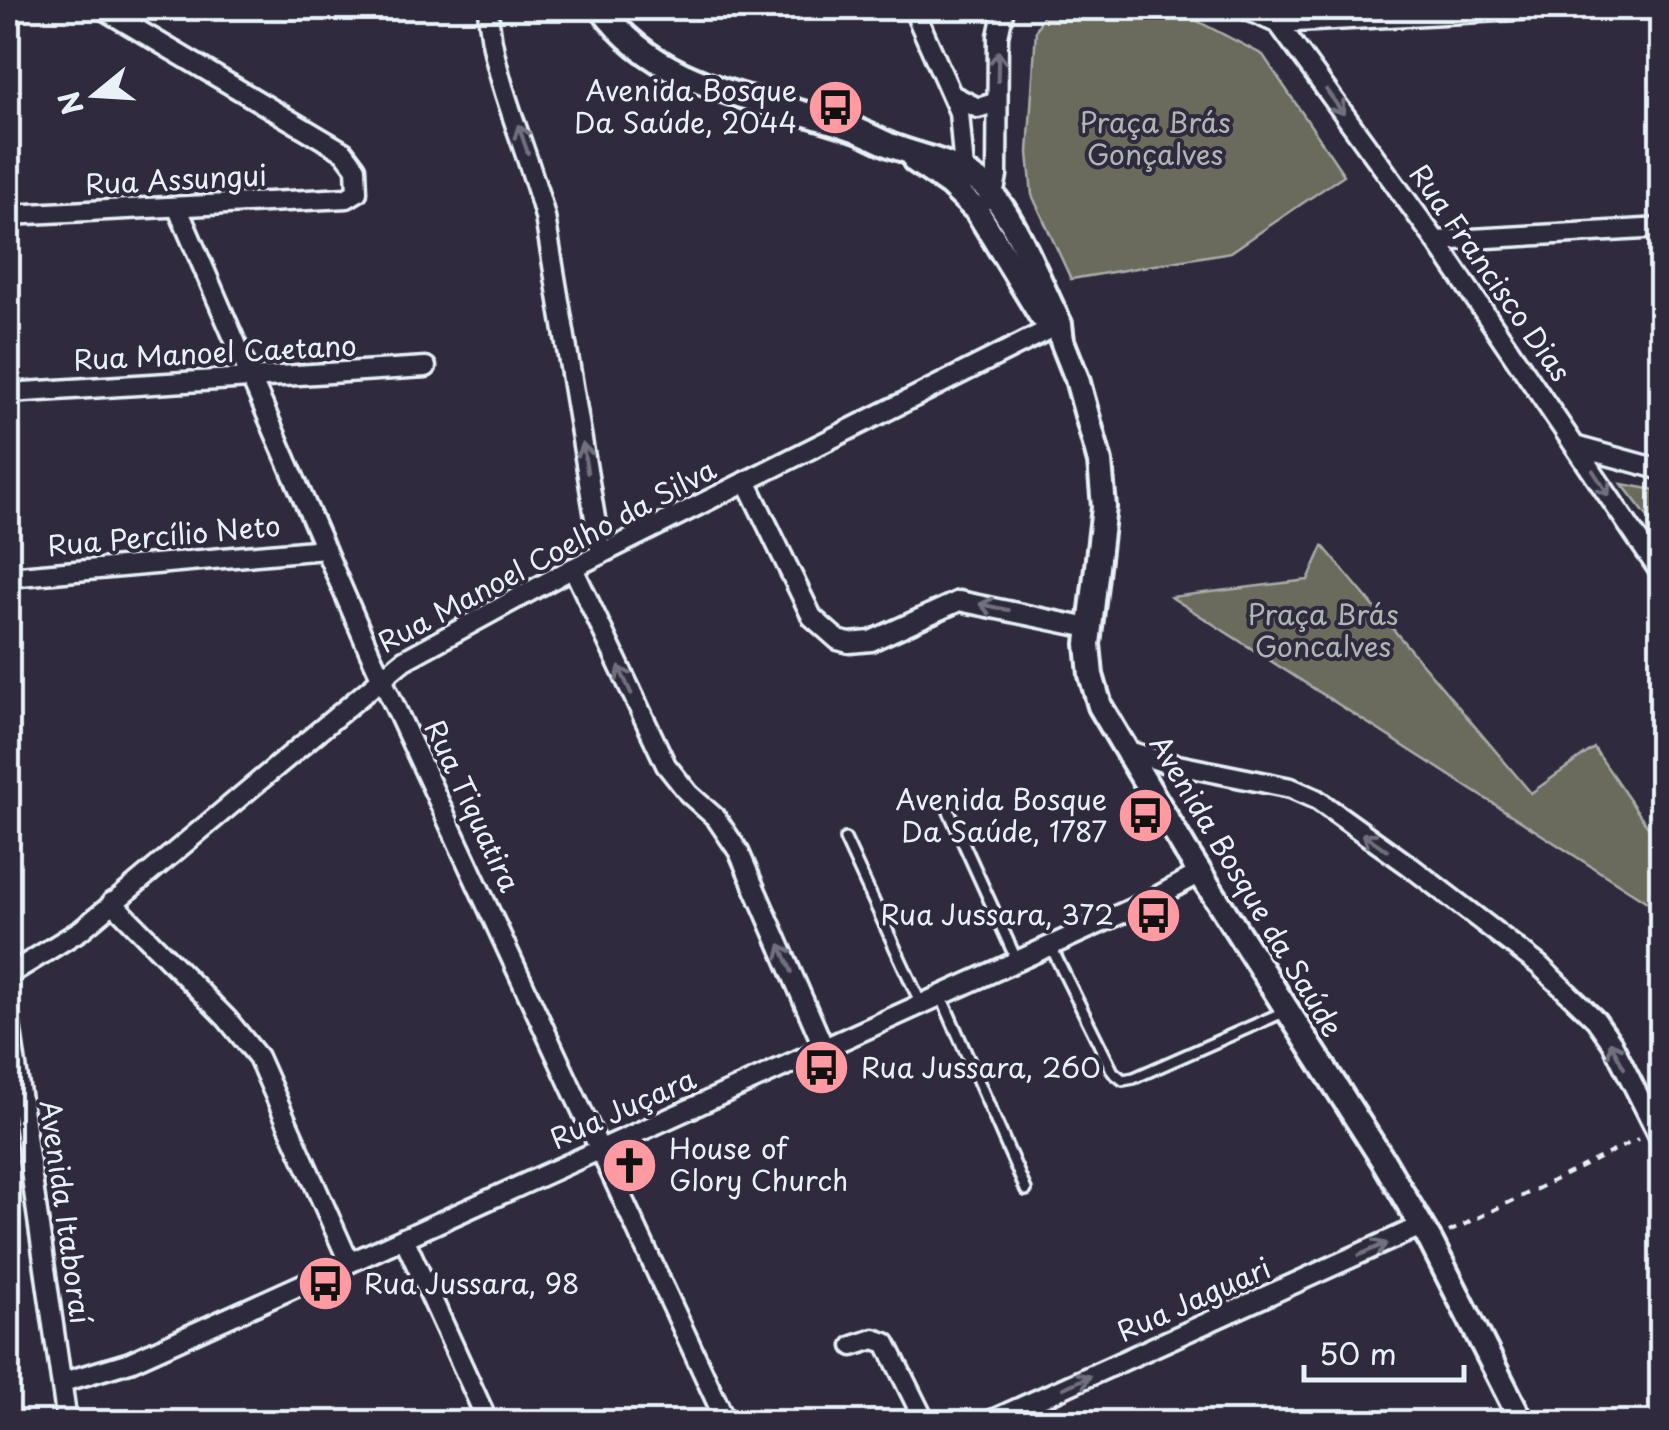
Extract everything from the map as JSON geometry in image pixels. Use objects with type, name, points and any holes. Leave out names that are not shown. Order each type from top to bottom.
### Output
[{"type":"street","name":"Rua Assungui","points":[[8,215],[348,198],[357,192],[356,168],[344,152],[101,8]]},
{"type":"street","points":[[488,8],[494,56],[545,217],[600,554]]},
{"type":"street","name":"Avenida Bosque da Saúde","points":[[601,8],[615,27],[655,62],[711,88],[857,130],[892,146],[962,168],[1057,332],[1077,380],[1100,462],[1104,507],[1089,628],[1091,675],[1100,706],[1329,1080],[1384,1162],[1522,1422]]},
{"type":"street","points":[[913,8],[962,126],[962,168]]},
{"type":"street","points":[[980,203],[997,176],[998,36],[1004,8]]},
{"type":"street","points":[[1243,8],[1272,15],[1554,8]]},
{"type":"street","name":"Rua Francisco Dias","points":[[1272,15],[1436,241],[1659,568]]},
{"type":"street","points":[[952,95],[978,108],[997,102]]},
{"type":"street","name":"Avenida Bosque da Saúde","points":[[892,146],[980,203]]},
{"type":"street","name":"Rua Tiquatira","points":[[178,208],[325,550],[726,1422]]},
{"type":"street","points":[[1436,241],[1662,228]]},
{"type":"street","name":"Rua Manoel Coelho da Silva","points":[[8,974],[56,948],[231,806],[382,675],[430,644],[746,480],[1057,332]]},
{"type":"street","name":"Rua Manoel Caetano","points":[[8,393],[426,367]]},
{"type":"street","points":[[1578,448],[1662,470]]},
{"type":"street","points":[[746,480],[812,617],[838,640],[870,641],[959,601],[1089,628]]},
{"type":"street","name":"Rua Percílio Neto","points":[[8,577],[325,550]]},
{"type":"street","points":[[572,568],[666,766],[729,834],[739,852],[824,1048]]},
{"type":"street","points":[[1129,751],[1163,762],[1291,788],[1316,800],[1379,844],[1539,965],[1578,1000],[1612,1044],[1657,1126]]},
{"type":"street","name":"Rua Juçara","points":[[63,1382],[130,1362],[1017,961],[1150,900],[1200,872]]},
{"type":"street","points":[[112,902],[258,1056],[349,1262]]},
{"type":"street","name":"Avenida Itaboraí","points":[[8,1010],[67,1422]]},
{"type":"street","name":"Rua Jaguari","points":[[988,1422],[1421,1233]]},
{"type":"street","points":[[404,1238],[488,1422]]},
{"type":"street","points":[[853,1346],[874,1338],[886,1343],[925,1422]]},
{"type":"lane","points":[[947,807],[1017,961]]},
{"type":"lane","points":[[845,838],[921,1004]]},
{"type":"lane","points":[[1050,945],[1113,1072],[1123,1080],[1286,1010]]},
{"type":"lane","points":[[941,995],[1026,1190]]},
{"type":"path","points":[[1421,1233],[1657,1126]]},
{"type":"green space","name":"Praça Brás Gonçalves","points":[[1047,8],[1172,8],[1263,55],[1344,175],[1231,252],[1071,279],[1032,195],[1028,153],[1036,30]]},
{"type":"green space","points":[[1622,484],[1661,491],[1661,534]]},
{"type":"green space","name":"Praça Brás Goncalves","points":[[1323,546],[1531,793],[1594,748],[1661,846],[1661,911],[1171,597],[1308,580]]},
{"type":"place","name":"Avenida Bosque Da Saúde, 2044","points":[[836,107]]},
{"type":"place","name":"Avenida Bosque Da Saúde, 1787","points":[[1146,816]]},
{"type":"place","name":"Rua Jussara, 372","points":[[1153,915]]},
{"type":"place","name":"Rua Jussara, 260","points":[[822,1068]]},
{"type":"place","name":"House of Glory Church","points":[[630,1165]]},
{"type":"place","name":"Rua Jussara, 98","points":[[325,1284]]}]
